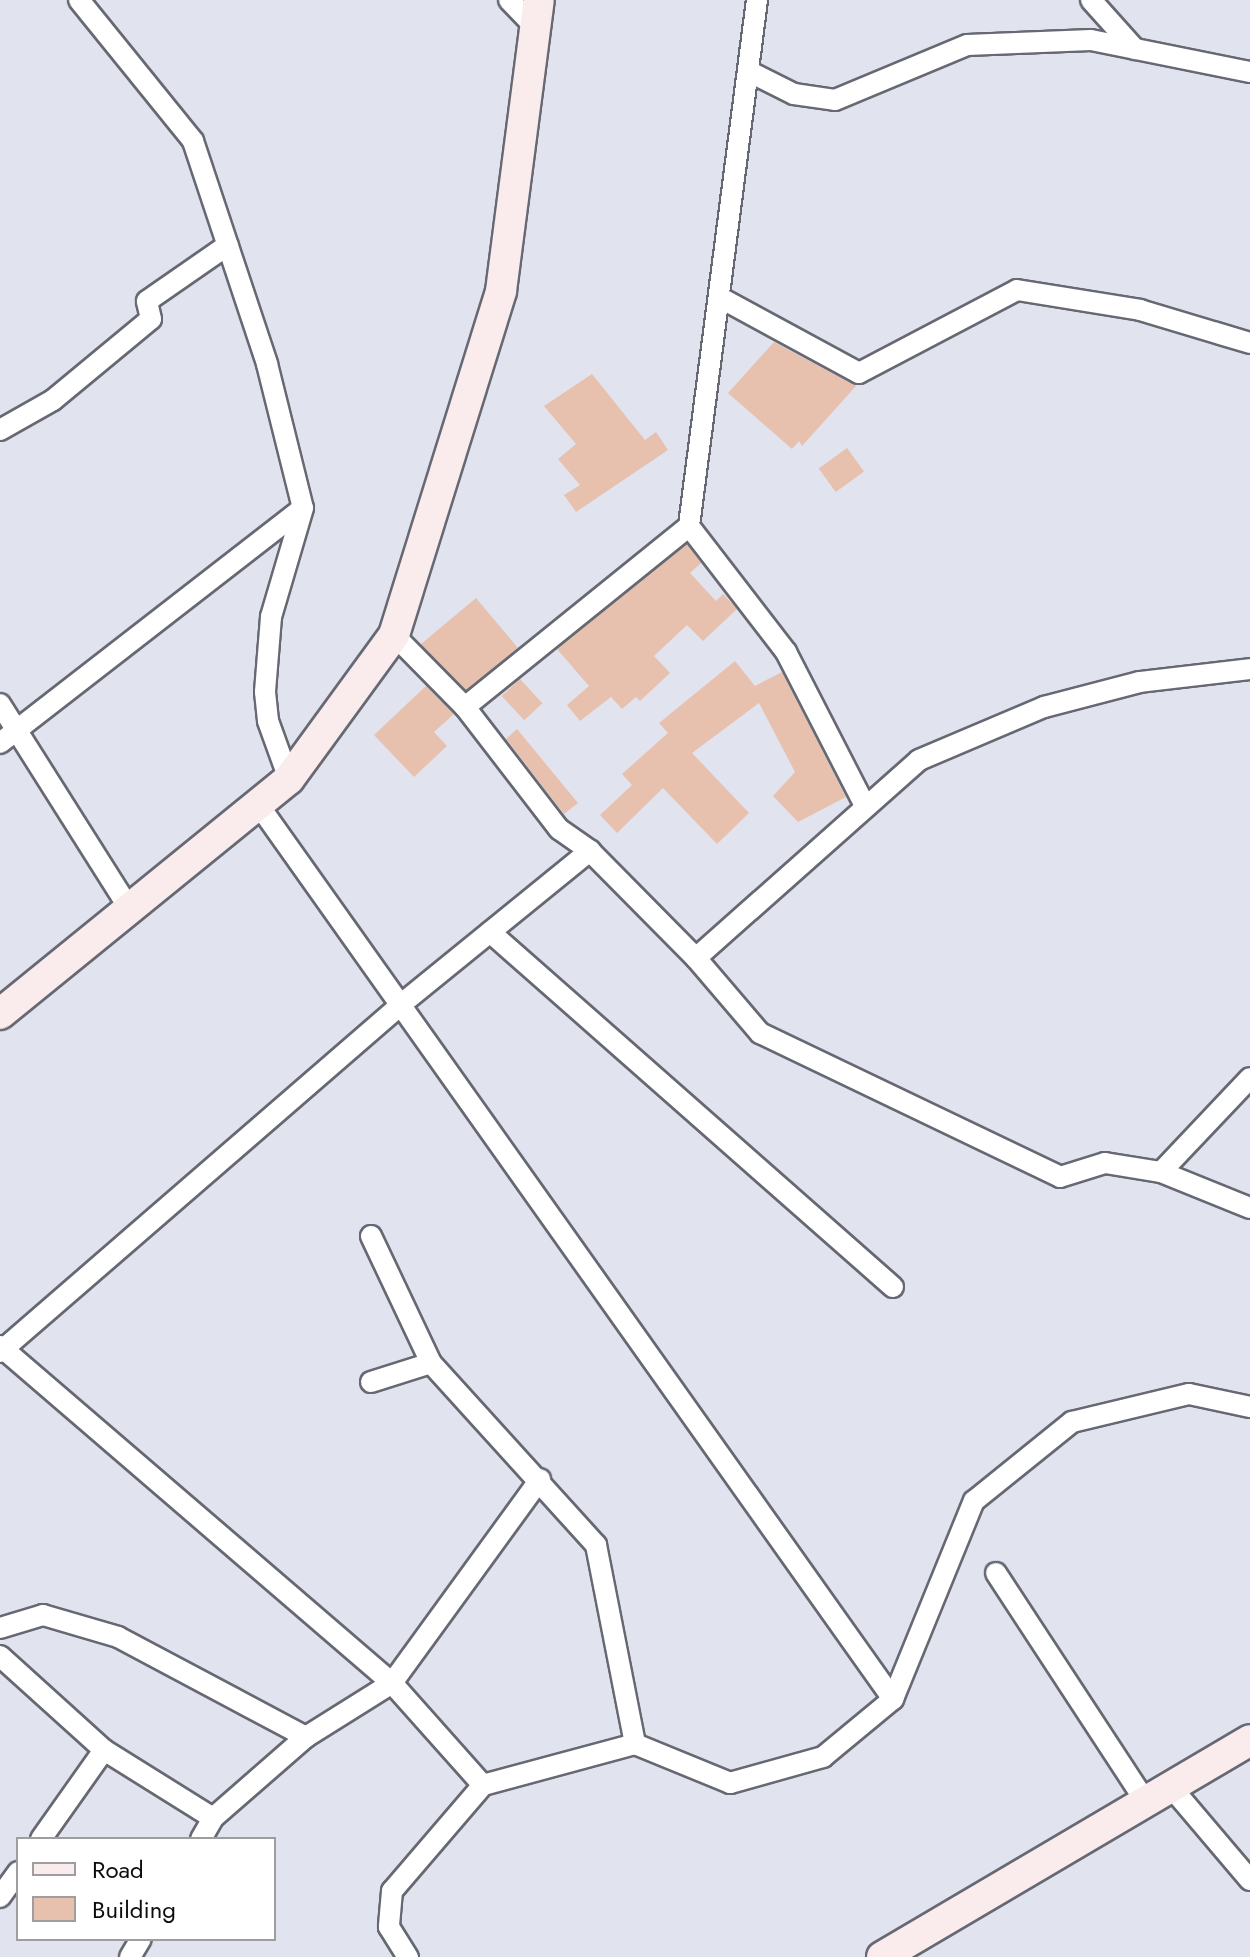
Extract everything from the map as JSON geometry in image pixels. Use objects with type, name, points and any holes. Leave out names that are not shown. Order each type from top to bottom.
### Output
[{"type":"street","points":[[79,0],[193,141],[267,364],[303,508],[271,617],[265,692],[268,721],[289,779]]},
{"type":"street","points":[[0,1014],[129,908],[260,807],[289,779],[394,635],[501,291],[537,14],[509,0]]},
{"type":"street","points":[[465,707],[689,526],[757,0]]},
{"type":"street","points":[[1091,0],[1135,49]]},
{"type":"street","points":[[750,72],[794,94],[835,100],[967,45],[1091,40],[1250,72]]},
{"type":"street","points":[[0,430],[53,400],[151,319],[147,301],[228,245]]},
{"type":"street","points":[[719,297],[859,373],[1017,290],[1140,310],[1250,343]]},
{"type":"street","points":[[0,743],[303,508]]},
{"type":"street","points":[[689,526],[786,652],[864,804]]},
{"type":"street","points":[[394,635],[465,707],[559,829],[590,851],[696,958],[760,1033],[1060,1177],[1105,1163],[1161,1172],[1250,1208]]},
{"type":"street","points":[[696,958],[864,804],[919,760],[1044,707],[1140,682],[1250,669]]},
{"type":"street","points":[[0,704],[19,729],[129,908]]},
{"type":"street","points":[[260,807],[404,1002],[893,1699]]},
{"type":"street","points":[[483,1785],[392,1683],[1,1349],[404,1002],[590,851]]},
{"type":"street","points":[[490,932],[893,1287]]},
{"type":"street","points":[[1161,1172],[1250,1078]]},
{"type":"street","points":[[371,1236],[431,1363],[540,1479],[596,1545],[635,1744]]},
{"type":"street","points":[[371,1382],[431,1363]]},
{"type":"street","points":[[399,1953],[389,1927],[392,1891],[483,1785],[635,1744],[730,1783],[823,1757],[893,1699],[974,1501],[1035,1451],[1072,1422],[1189,1394],[1250,1407]]},
{"type":"street","points":[[202,1837],[213,1818],[306,1737],[392,1683],[540,1479]]},
{"type":"street","points":[[996,1573],[1159,1794],[1250,1880]]},
{"type":"street","points":[[0,1628],[43,1615],[118,1637],[306,1737]]},
{"type":"street","points":[[0,1656],[104,1750],[213,1818]]},
{"type":"street","points":[[882,1957],[1250,1740]]},
{"type":"street","points":[[42,1837],[104,1750]]},
{"type":"street","points":[[0,1897],[16,1875]]},
{"type":"building","points":[[774,342],[856,386],[802,446],[799,441],[792,449],[728,393]]},
{"type":"building","points":[[592,374],[645,440],[656,432],[668,450],[576,512],[564,495],[580,485],[558,459],[576,444],[544,406]]},
{"type":"building","points":[[847,448],[864,471],[836,492],[819,469]]},
{"type":"building","points":[[687,544],[701,563],[690,573],[716,601],[723,594],[737,609],[703,641],[687,625],[654,656],[670,673],[640,701],[636,697],[622,709],[611,697],[580,721],[567,705],[589,686],[557,649]]},
{"type":"building","points":[[476,598],[518,648],[463,694],[421,644]]},
{"type":"building","points":[[735,661],[755,686],[782,672],[846,797],[798,822],[773,796],[795,772],[759,703],[692,753],[749,813],[717,844],[663,788],[617,833],[600,815],[632,785],[622,774],[668,733],[659,723]]},
{"type":"building","points":[[520,679],[543,703],[524,720],[502,696]]},
{"type":"building","points":[[426,686],[454,714],[434,732],[447,746],[414,777],[374,735]]},
{"type":"building","points":[[517,729],[578,803],[564,814],[506,739]]}]
